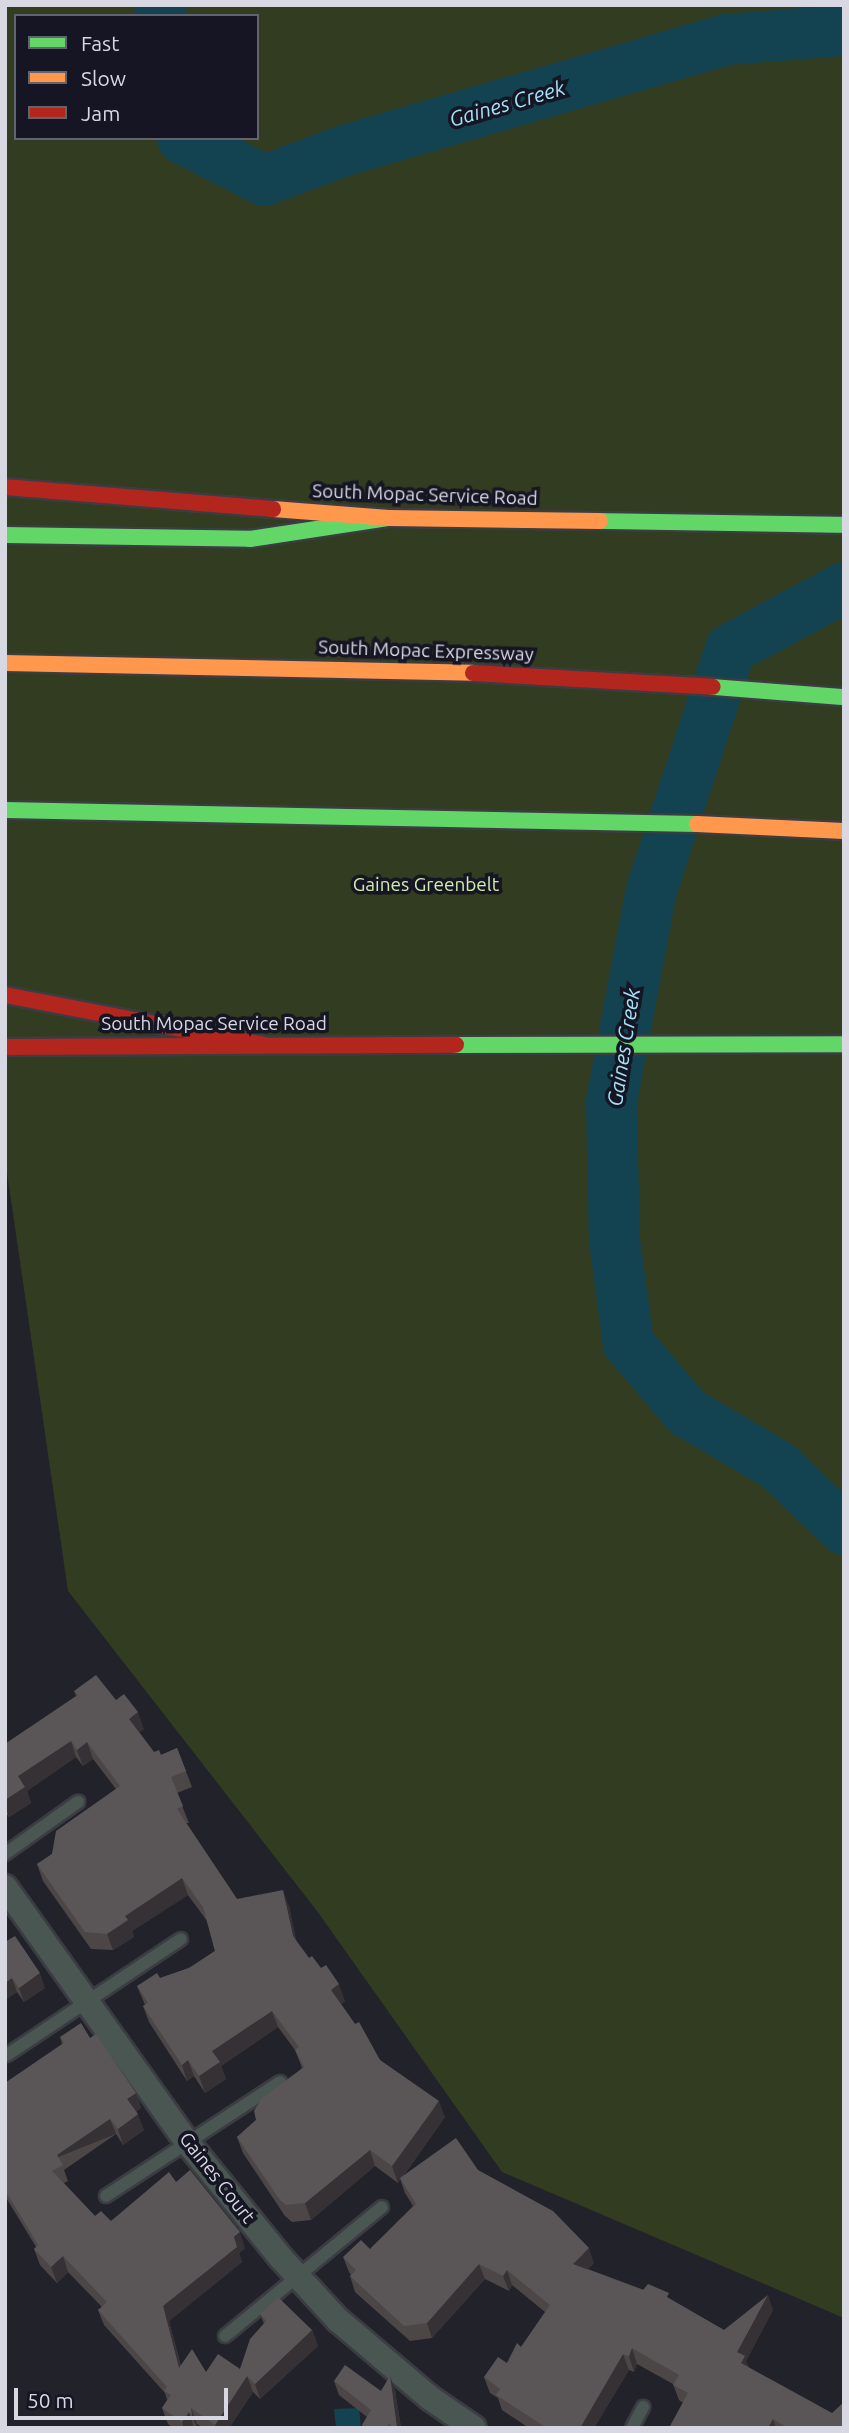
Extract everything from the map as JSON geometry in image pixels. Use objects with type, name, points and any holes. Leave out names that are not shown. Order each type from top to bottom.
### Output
[{"type":"main road","name":"South Mopac Service Road","points":[[5,487],[389,518],[844,525]]},
{"type":"main road","points":[[5,535],[250,539],[389,518]]},
{"type":"main road","name":"South Mopac Expressway","points":[[5,663],[379,669],[615,680],[844,697]]},
{"type":"main road","points":[[5,810],[369,813],[844,831]]},
{"type":"main road","points":[[5,995],[265,1045]]},
{"type":"main road","name":"South Mopac Service Road","points":[[5,1046],[844,1044]]},
{"type":"street","name":"Gaines Court","points":[[5,1887],[187,2142],[297,2277],[338,2320],[430,2398],[474,2428]]},
{"type":"lane","points":[[5,1854],[78,1802]]},
{"type":"lane","points":[[6,2055],[181,1939]]},
{"type":"lane","points":[[106,2196],[280,2082]]},
{"type":"lane","points":[[225,2336],[382,2207]]},
{"type":"lane","points":[[632,2428],[643,2407]]},
{"type":"green space","name":"Gaines Greenbelt","points":[[5,5],[844,5],[844,2318],[502,2172],[317,1911],[68,1591],[5,1159]]},
{"type":"water","points":[[359,2408],[361,2428],[336,2428],[334,2409]]},
{"type":"building","points":[[96,1675],[116,1700],[124,1694],[138,1712],[129,1719],[154,1752],[159,1750],[161,1755],[177,1748],[186,1771],[171,1777],[183,1806],[177,1809],[237,1899],[283,1890],[293,1936],[309,1958],[312,1956],[321,1968],[326,1965],[339,1984],[331,1990],[355,2024],[359,2022],[380,2060],[439,2101],[392,2166],[370,2150],[305,2203],[286,2205],[280,2200],[237,2137],[256,2120],[254,2111],[262,2098],[304,2067],[295,2050],[299,2047],[272,2011],[212,2051],[220,2062],[199,2076],[188,2060],[182,2065],[143,2006],[148,2003],[137,1986],[157,1973],[160,1978],[189,1968],[215,1951],[203,1907],[182,1878],[125,1916],[128,1920],[107,1934],[85,1932],[37,1864],[52,1854],[56,1831],[120,1786],[87,1742],[77,1750],[71,1741],[18,1776],[25,1787],[5,1800],[5,1744],[78,1695],[74,1691]]},
{"type":"building","points":[[15,1936],[40,1973],[19,1988],[12,1978],[5,1983],[5,1942]]},
{"type":"building","points":[[81,2023],[90,2038],[96,2034],[136,2093],[127,2099],[138,2114],[118,2129],[110,2119],[57,2155],[63,2165],[52,2171],[95,2216],[101,2211],[111,2221],[169,2172],[176,2182],[190,2170],[240,2232],[234,2237],[237,2247],[163,2306],[179,2368],[192,2349],[206,2372],[218,2354],[240,2369],[250,2339],[266,2321],[260,2314],[278,2297],[312,2330],[255,2384],[247,2376],[215,2425],[191,2408],[192,2416],[189,2412],[182,2422],[162,2408],[171,2395],[164,2391],[167,2387],[98,2310],[107,2302],[63,2256],[51,2267],[34,2249],[38,2245],[5,2190],[5,2083],[64,2043],[60,2037]]},
{"type":"building","points":[[456,2138],[478,2170],[553,2211],[589,2248],[573,2264],[643,2290],[648,2284],[669,2293],[667,2297],[724,2330],[768,2295],[737,2352],[745,2356],[741,2363],[832,2413],[844,2402],[844,2428],[788,2428],[773,2419],[768,2428],[669,2428],[688,2393],[673,2385],[679,2375],[632,2348],[629,2356],[623,2354],[580,2428],[547,2428],[496,2395],[500,2389],[484,2377],[498,2357],[507,2363],[517,2343],[521,2347],[550,2305],[507,2270],[503,2276],[479,2264],[427,2323],[404,2326],[350,2276],[356,2270],[343,2257],[361,2240],[370,2249],[416,2204],[400,2178]]},
{"type":"building","points":[[345,2365],[381,2391],[390,2376],[397,2428],[389,2424],[386,2428],[366,2428],[362,2425],[371,2410],[334,2381]]},
{"type":"waterway","name":"Gaines Creek","points":[[159,14],[161,5]]},
{"type":"waterway","name":"Gaines Creek","points":[[186,140],[264,180],[344,150],[726,39],[844,30]]},
{"type":"waterway","name":"Gaines Creek","points":[[844,587],[730,648],[651,889],[611,1101],[614,1240],[628,1343],[687,1412],[777,1465],[844,1529]]},
{"type":"traffic: fast","points":[[5,535],[250,539],[389,518]]},
{"type":"traffic: fast","points":[[600,521],[844,525]]},
{"type":"traffic: fast","points":[[713,687],[844,697]]},
{"type":"traffic: fast","points":[[5,810],[697,824]]},
{"type":"traffic: fast","points":[[456,1045],[844,1044]]},
{"type":"traffic: slow","points":[[273,509],[389,518],[600,521]]},
{"type":"traffic: slow","points":[[5,663],[473,673]]},
{"type":"traffic: slow","points":[[697,824],[844,831]]},
{"type":"traffic: jam","points":[[5,487],[273,509]]},
{"type":"traffic: jam","points":[[473,673],[713,687]]},
{"type":"traffic: jam","points":[[5,995],[265,1045]]},
{"type":"traffic: jam","points":[[5,1047],[456,1045]]}]
